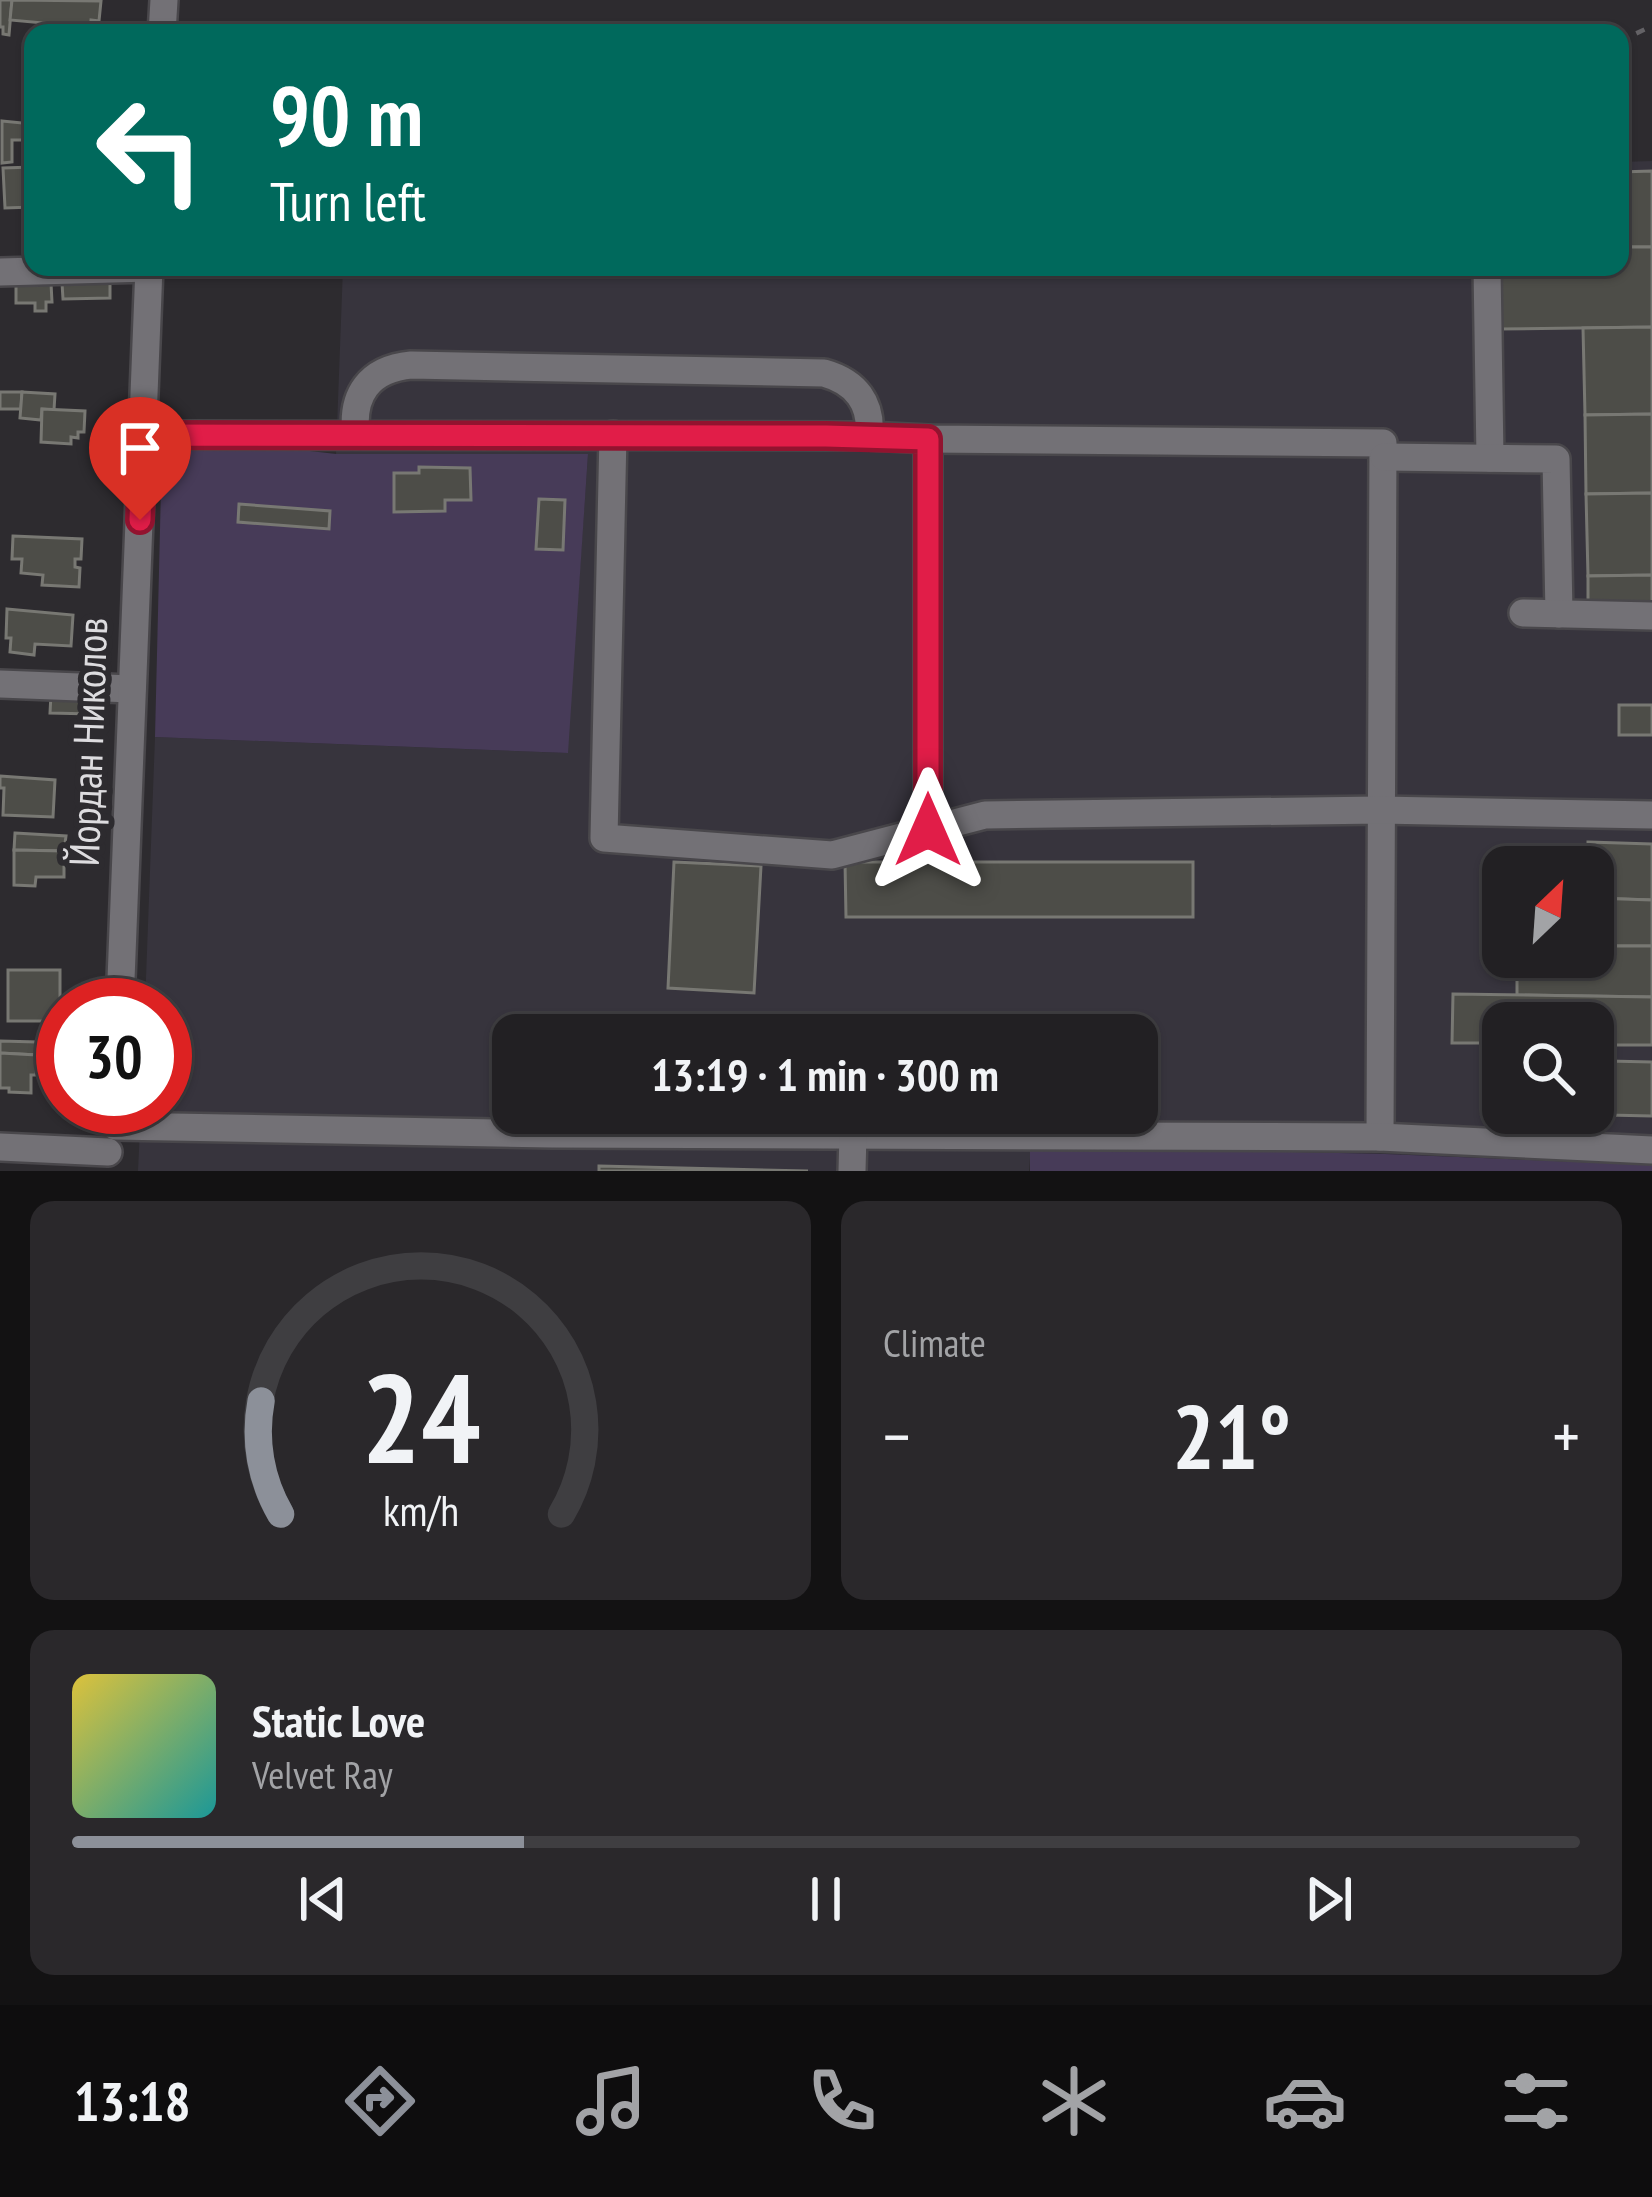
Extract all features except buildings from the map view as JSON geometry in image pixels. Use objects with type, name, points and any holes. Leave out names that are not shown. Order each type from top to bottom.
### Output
[{"type":"street","name":"Йордан Николов","points":[[121,978],[148,276]]},
{"type":"street","points":[[1487,276],[1490,458]]},
{"type":"street","points":[[356,435],[354,417],[367,384],[394,366],[410,365],[824,373],[838,377],[863,398],[869,436]]},
{"type":"street","points":[[143,435],[869,436],[1384,443],[1380,1137]]},
{"type":"street","points":[[613,435],[604,838],[832,855],[985,815],[1380,810],[1652,815]]},
{"type":"street","points":[[928,439],[928,830]]},
{"type":"street","points":[[1384,457],[1556,459],[1559,614]]},
{"type":"street","points":[[1523,613],[1652,616]]},
{"type":"street","points":[[0,684],[133,688]]},
{"type":"street","points":[[0,1147],[111,1139],[552,1134]]},
{"type":"street","points":[[852,1171],[853,1134],[1380,1137],[1652,1150]]},
{"type":"shaded area","points":[[1652,161],[1652,1165],[1031,1146],[1029,1171],[138,1171],[140,1134],[192,1134],[192,978],[146,978],[155,737],[567,753],[588,454],[336,454],[343,276],[1629,276],[1629,162]]},
{"type":"shaded area","points":[[162,446],[275,447],[336,454],[588,454],[568,753],[155,737]]},
{"type":"shaded area","points":[[1030,1146],[1385,1154],[1652,1165],[1652,1171],[1030,1171]]},
{"type":"route","points":[[140,520],[143,435],[928,439],[928,830]]}]
